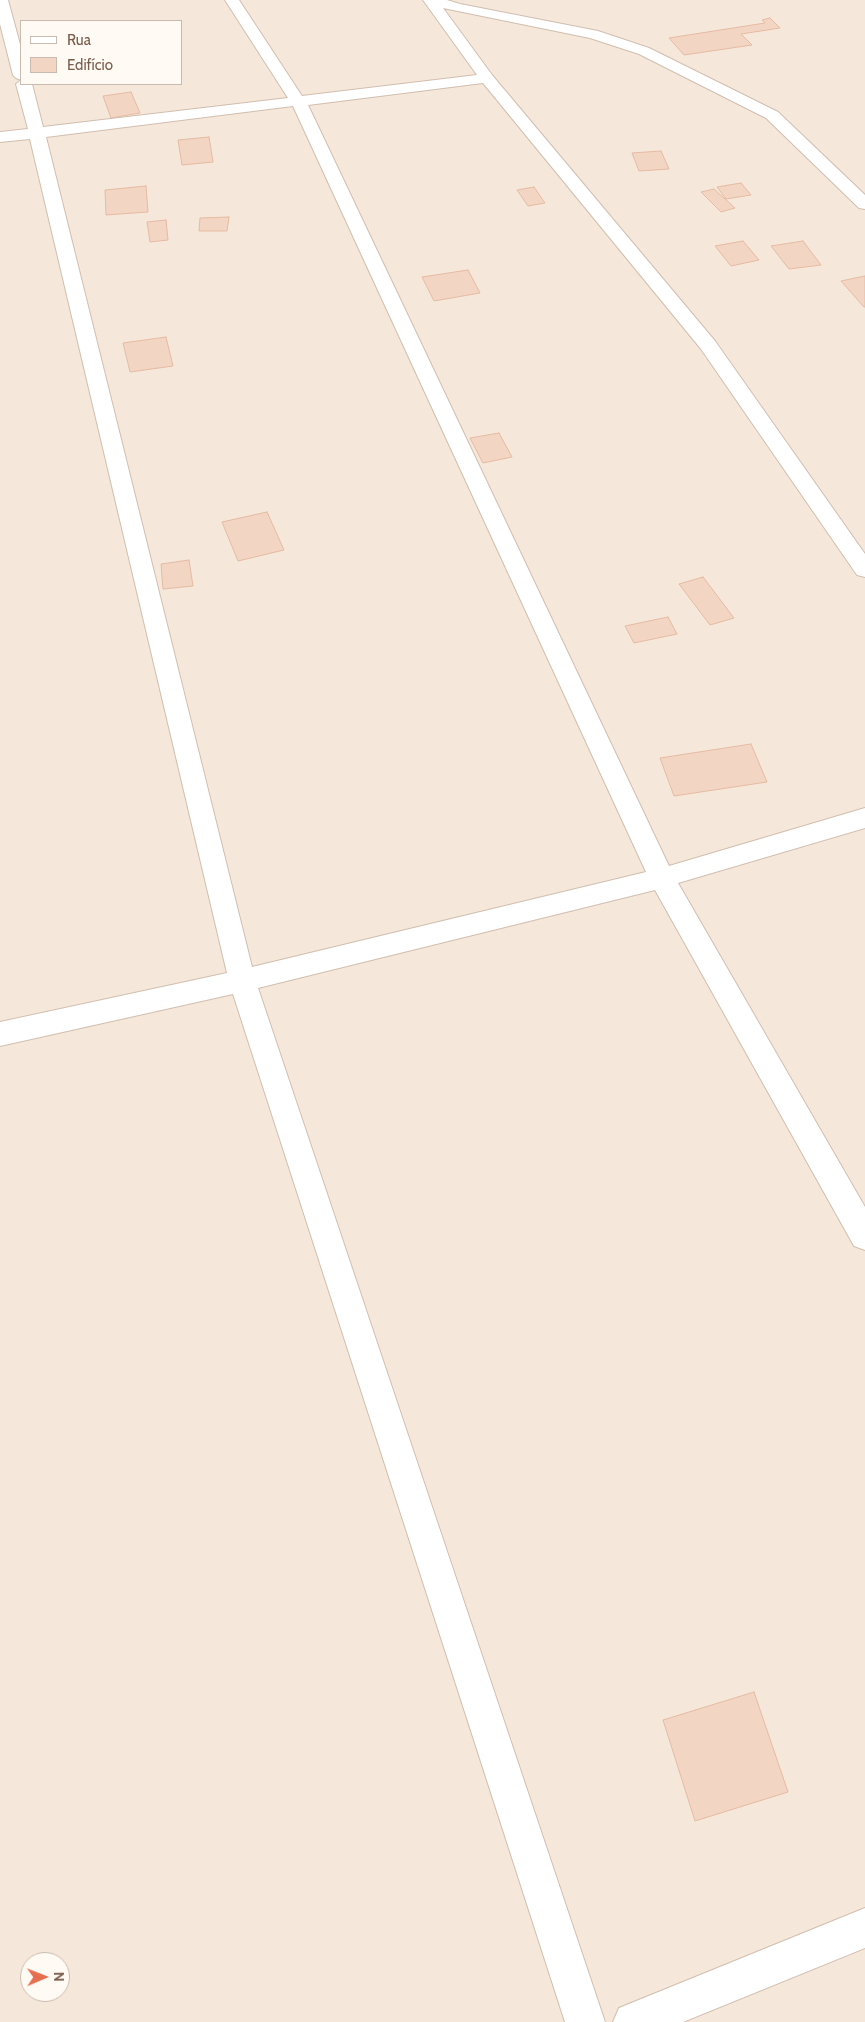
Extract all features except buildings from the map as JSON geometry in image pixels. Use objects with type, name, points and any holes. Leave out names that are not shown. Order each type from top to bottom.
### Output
[{"type":"street","points":[[1,0],[20,71]]},
{"type":"street","points":[[232,0],[298,101],[662,878],[865,1236]]},
{"type":"street","points":[[432,0],[487,78],[708,345],[865,570]]},
{"type":"street","points":[[432,0],[457,8],[593,34],[644,51],[772,115],[865,204]]},
{"type":"street","points":[[0,137],[487,78]]},
{"type":"street","points":[[24,85],[242,981],[584,2022]]},
{"type":"street","points":[[0,1034],[242,981],[662,878],[865,818]]},
{"type":"street","points":[[634,2022],[865,1928]]},
{"type":"shaded area","points":[[0,0],[865,0],[865,2022],[0,2022]]}]
